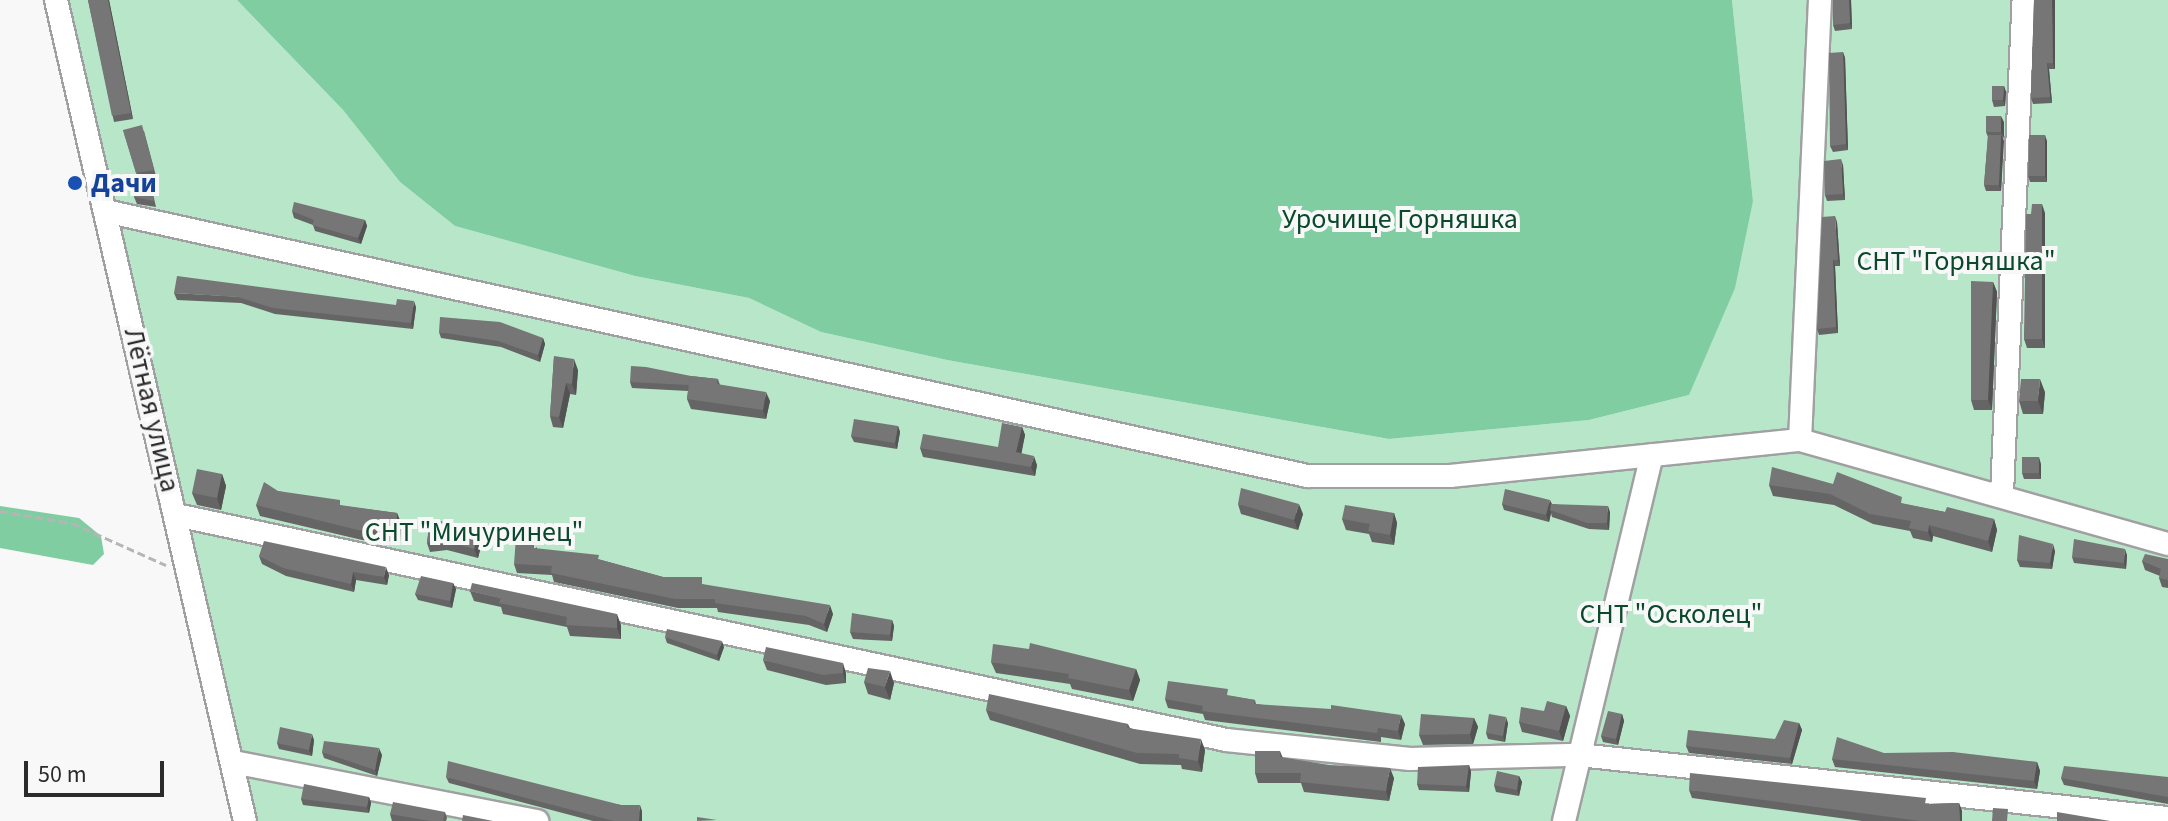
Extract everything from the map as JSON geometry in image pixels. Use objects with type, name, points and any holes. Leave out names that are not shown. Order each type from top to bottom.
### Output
[{"type":"street","name":"Лётная улица","points":[[56,0],[245,821]]},
{"type":"street","points":[[1800,440],[1820,0]]},
{"type":"street","points":[[2002,494],[2024,0]]},
{"type":"street","points":[[105,211],[1307,476],[1450,476],[1800,440],[2002,494],[2168,544]]},
{"type":"street","points":[[1564,821],[1652,455]]},
{"type":"street","points":[[176,515],[1226,740],[1410,759],[1579,755],[2168,818]]},
{"type":"street","points":[[233,762],[537,821]]},
{"type":"path","points":[[0,511],[72,523],[143,558],[188,572]]},
{"type":"green space","points":[[54,0],[237,0],[343,110],[400,182],[455,226],[635,276],[749,298],[821,332],[947,360],[1389,439],[1589,420],[1689,395],[1753,201],[1732,0],[2168,0],[2168,821],[244,821]]},
{"type":"green space","name":"Урочище Горняшка","points":[[237,0],[1732,0],[1753,201],[1735,288],[1689,395],[1589,420],[1389,439],[947,360],[821,332],[749,298],[635,276],[455,226],[400,182],[343,110]]},
{"type":"green space","points":[[0,506],[79,518],[101,536],[104,554],[93,565],[0,548]]},
{"type":"building","points":[[88,0],[108,0],[131,113],[112,116]]},
{"type":"building","points":[[1833,0],[1849,0],[1850,23],[1833,25]]},
{"type":"building","points":[[2034,0],[2052,0],[2053,63],[2047,63],[2050,97],[2031,98]]},
{"type":"building","points":[[1843,52],[1846,144],[1830,146],[1829,53]]},
{"type":"building","points":[[1992,86],[2004,86],[2003,100],[1992,100]]},
{"type":"building","points":[[1986,116],[2001,116],[2001,132],[1986,132]]},
{"type":"building","points":[[142,125],[154,170],[136,173],[123,130]]},
{"type":"building","points":[[1988,135],[2001,135],[1999,185],[1984,185]]},
{"type":"building","points":[[2029,135],[2045,135],[2045,176],[2028,176]]},
{"type":"building","points":[[1841,159],[1843,194],[1825,195],[1824,161]]},
{"type":"building","points":[[151,185],[154,201],[134,197],[133,188]]},
{"type":"building","points":[[294,202],[365,220],[358,238],[312,225],[314,220],[292,211]]},
{"type":"building","points":[[2032,204],[2042,204],[2042,339],[2024,339],[2026,214],[2031,214]]},
{"type":"building","points":[[1835,216],[1838,260],[1833,260],[1836,327],[1817,329],[1822,217]]},
{"type":"building","points":[[177,276],[396,305],[397,299],[414,301],[411,323],[273,308],[238,297],[174,293]]},
{"type":"building","points":[[1971,281],[1993,282],[1988,400],[1971,400]]},
{"type":"building","points":[[440,317],[500,322],[543,338],[538,355],[498,341],[439,332]]},
{"type":"building","points":[[554,356],[574,359],[572,384],[566,383],[559,417],[550,416]]},
{"type":"building","points":[[631,366],[691,376],[689,385],[630,382]]},
{"type":"building","points":[[690,376],[718,379],[717,384],[766,392],[763,410],[687,399]]},
{"type":"building","points":[[2021,379],[2040,379],[2038,401],[2019,401]]},
{"type":"building","points":[[854,419],[898,426],[895,443],[851,436]]},
{"type":"building","points":[[1002,423],[1022,427],[1016,452],[1034,456],[1031,467],[920,448],[923,434],[998,447]]},
{"type":"building","points":[[2022,457],[2039,457],[2039,473],[2022,473]]},
{"type":"building","points":[[1772,467],[1833,484],[1837,472],[1902,497],[1901,503],[1945,512],[1947,507],[1994,519],[1988,541],[1929,525],[1928,532],[1909,528],[1911,521],[1870,514],[1830,494],[1769,485]]},
{"type":"building","points":[[197,469],[222,474],[217,498],[192,493]]},
{"type":"building","points":[[264,482],[278,491],[340,500],[340,505],[397,513],[396,532],[358,530],[256,505]]},
{"type":"building","points":[[1241,488],[1299,504],[1294,520],[1238,504]]},
{"type":"building","points":[[1505,489],[1550,500],[1546,515],[1502,504]]},
{"type":"building","points":[[1551,504],[1608,506],[1607,523],[1587,523],[1550,510]]},
{"type":"building","points":[[1345,505],[1394,513],[1390,535],[1368,531],[1370,524],[1342,519]]},
{"type":"building","points":[[430,519],[480,529],[474,549],[444,540],[427,543]]},
{"type":"building","points":[[2019,535],[2053,544],[2050,563],[2017,560]]},
{"type":"building","points":[[516,537],[534,539],[534,548],[599,555],[598,559],[663,577],[702,577],[702,584],[830,605],[824,624],[806,616],[715,603],[715,599],[675,599],[551,573],[552,566],[514,564]]},
{"type":"building","points":[[2074,539],[2125,549],[2124,563],[2072,557]]},
{"type":"building","points":[[264,541],[386,567],[384,577],[353,572],[351,584],[283,568],[259,556]]},
{"type":"building","points":[[2145,554],[2168,559],[2168,580],[2159,578],[2161,569],[2142,561]]},
{"type":"building","points":[[421,576],[453,583],[450,601],[415,594]]},
{"type":"building","points":[[472,583],[617,614],[617,628],[566,625],[567,617],[499,603],[501,598],[470,591]]},
{"type":"building","points":[[852,613],[892,620],[890,635],[850,632]]},
{"type":"building","points":[[667,629],[722,641],[717,655],[665,637]]},
{"type":"building","points":[[1030,643],[1136,669],[1129,690],[1068,678],[1069,674],[991,662],[993,644],[1029,649]]},
{"type":"building","points":[[766,647],[843,663],[843,673],[823,675],[763,660]]},
{"type":"building","points":[[868,668],[890,671],[885,687],[864,682]]},
{"type":"building","points":[[1168,681],[1228,689],[1227,695],[1255,700],[1254,704],[1331,709],[1331,705],[1401,715],[1398,731],[1378,728],[1377,733],[1202,711],[1203,706],[1165,699]]},
{"type":"building","points":[[989,694],[1128,724],[1127,728],[1201,739],[1198,761],[1179,758],[1179,754],[1137,753],[986,710]]},
{"type":"building","points":[[1547,701],[1566,706],[1559,731],[1519,722],[1521,707],[1544,711]]},
{"type":"building","points":[[1608,711],[1622,714],[1616,739],[1601,736]]},
{"type":"building","points":[[1421,714],[1474,718],[1470,734],[1419,735]]},
{"type":"building","points":[[1489,714],[1506,717],[1503,736],[1486,733]]},
{"type":"building","points":[[1784,720],[1799,723],[1790,758],[1686,746],[1688,730],[1775,739]]},
{"type":"building","points":[[280,727],[312,734],[309,750],[277,743]]},
{"type":"building","points":[[1837,737],[1884,753],[1953,752],[2037,762],[2034,781],[1832,759]]},
{"type":"building","points":[[324,741],[379,748],[375,770],[322,752]]},
{"type":"building","points":[[1255,751],[1280,751],[1280,757],[1329,765],[1390,768],[1386,791],[1300,782],[1301,773],[1255,773]]},
{"type":"building","points":[[448,761],[621,805],[640,805],[639,821],[614,821],[446,777]]},
{"type":"building","points":[[1469,765],[1466,786],[1417,784],[1418,767]]},
{"type":"building","points":[[2064,766],[2168,777],[2168,797],[2061,778]]},
{"type":"building","points":[[1497,771],[1519,776],[1517,790],[1494,785]]},
{"type":"building","points":[[1690,773],[1926,798],[1925,804],[1959,803],[1960,821],[1920,821],[1689,790]]},
{"type":"building","points":[[304,784],[369,797],[367,807],[301,799]]},
{"type":"building","points":[[393,802],[445,812],[443,821],[390,814]]},
{"type":"building","points":[[1993,808],[2008,809],[2007,821],[1992,821]]},
{"type":"building","points":[[2057,812],[2110,821],[2057,821]]},
{"type":"building","points":[[463,815],[493,821],[462,821]]},
{"type":"place","name":"Дачи","points":[[75,183]]},
{"type":"park label","name":"СНТ \"Горняшка\"","points":[[1956,261]]},
{"type":"park label","name":"СНТ \"Мичуринец\"","points":[[474,532]]},
{"type":"park label","name":"СНТ \"Осколец\"","points":[[1671,614]]}]
